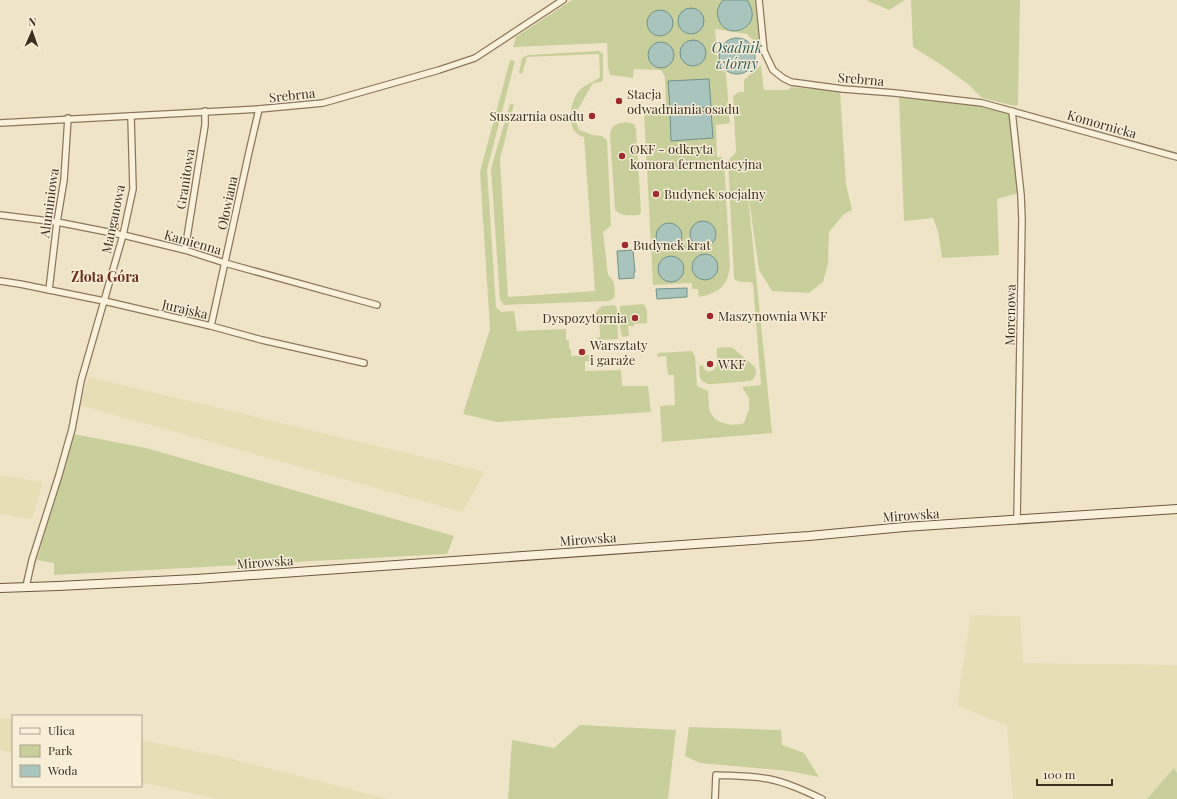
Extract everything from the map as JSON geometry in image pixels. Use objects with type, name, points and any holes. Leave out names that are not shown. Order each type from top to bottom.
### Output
[{"type":"street","name":"Srebrna","points":[[0,123],[68,118],[259,109],[323,103],[426,74],[475,58],[563,0]]},
{"type":"street","name":"Srebrna","points":[[759,0],[764,51],[773,70],[782,78],[791,82],[843,89],[895,93],[982,103],[1021,113]]},
{"type":"street","name":"Ołowiana","points":[[211,326],[259,109]]},
{"type":"street","name":"Granitowa","points":[[185,250],[205,125],[205,111]]},
{"type":"street","name":"Morenowa","points":[[1012,111],[1021,195],[1022,220],[1017,520]]},
{"type":"street","name":"Komornicka","points":[[1021,113],[1177,157]]},
{"type":"street","name":"Manganowa","points":[[27,587],[32,560],[72,429],[81,381],[123,235],[133,189],[131,116]]},
{"type":"street","name":"Aluminiowa","points":[[49,290],[57,222],[64,180],[68,118]]},
{"type":"street","name":"Kamienna","points":[[0,215],[57,222],[123,235],[185,250],[225,263],[377,304]]},
{"type":"street","name":"Jurajska","points":[[0,281],[104,301],[211,326],[262,340],[364,362]]},
{"type":"street","name":"Mirowska","points":[[0,588],[226,577],[1177,509]]},
{"type":"street","points":[[715,799],[716,775],[770,779],[793,786],[822,799]]},
{"type":"shaded area","points":[[89,377],[485,472],[462,512],[79,405]]},
{"type":"shaded area","points":[[0,475],[43,482],[32,519],[0,514]]},
{"type":"shaded area","points":[[971,615],[1020,616],[1023,663],[1177,665],[1177,799],[1013,799],[1007,726],[957,705]]},
{"type":"shaded area","points":[[0,718],[12,719],[12,753],[0,750]]},
{"type":"shaded area","points":[[142,740],[224,757],[388,799],[217,799],[142,782]]},
{"type":"green space","points":[[572,0],[755,0],[760,51],[756,43],[747,34],[715,29],[718,66],[726,73],[730,123],[716,125],[717,157],[722,157],[724,159],[730,266],[725,283],[712,293],[699,297],[698,289],[692,289],[692,283],[653,285],[644,113],[666,112],[665,77],[661,70],[634,69],[633,78],[610,75],[608,67],[607,43],[513,47],[516,37]]},
{"type":"green space","points":[[866,0],[905,0],[889,10]]},
{"type":"green space","points":[[911,0],[1020,0],[1018,105],[1015,106],[982,98],[968,84],[913,47]]},
{"type":"green space","points":[[599,51],[603,54],[603,80],[601,82],[593,83],[578,109],[575,109],[575,112],[577,114],[576,122],[579,130],[593,135],[602,136],[607,140],[611,226],[603,232],[608,275],[613,282],[615,297],[610,301],[504,305],[500,300],[491,168],[510,104],[514,104],[500,159],[508,297],[595,291],[584,137],[579,135],[574,130],[571,112],[574,98],[577,93],[583,87],[600,77],[599,54],[527,57],[522,74],[519,73],[522,58],[528,55]]},
{"type":"green space","points":[[510,60],[515,61],[487,170],[496,307],[501,312],[514,311],[517,331],[566,329],[566,340],[569,340],[571,356],[594,355],[593,361],[585,361],[585,371],[621,370],[622,386],[648,386],[651,412],[497,422],[463,414],[490,329],[480,172]]},
{"type":"green space","points":[[761,65],[764,90],[788,90],[791,87],[840,91],[846,184],[852,210],[844,214],[829,232],[828,264],[823,282],[809,293],[772,291],[759,270],[747,186],[772,433],[662,442],[660,406],[675,405],[674,375],[668,375],[666,356],[657,357],[658,353],[692,351],[695,356],[697,386],[708,391],[709,409],[715,419],[720,422],[735,425],[744,423],[749,409],[749,398],[742,387],[761,385],[753,284],[751,282],[741,282],[735,280],[734,277],[728,161],[736,152],[733,96],[739,92],[744,92],[744,80]]},
{"type":"green space","points":[[899,96],[980,105],[1014,113],[1022,192],[997,199],[999,255],[942,258],[938,231],[933,218],[904,221]]},
{"type":"green space","points":[[626,122],[634,124],[636,129],[641,212],[639,215],[623,215],[615,210],[610,135],[615,125]]},
{"type":"green space","points":[[643,304],[646,310],[647,323],[628,326],[629,336],[622,337],[620,327],[620,306]]},
{"type":"green space","points":[[614,305],[617,308],[618,339],[598,340],[597,338],[600,337],[599,316],[596,316],[596,312],[602,306]]},
{"type":"green space","points":[[730,347],[755,367],[756,374],[754,379],[750,381],[714,384],[708,384],[702,381],[700,378],[699,366],[703,365],[704,369],[707,371],[714,370],[717,365],[717,348]]},
{"type":"green space","points":[[73,434],[146,448],[454,536],[447,554],[54,575],[54,563],[37,560]]},
{"type":"green space","points":[[580,725],[676,730],[668,799],[508,799],[512,740],[554,748]]},
{"type":"green space","points":[[689,727],[781,730],[782,745],[804,753],[819,777],[789,771],[700,763],[685,756]]},
{"type":"green space","points":[[1174,768],[1177,773],[1177,799],[1147,799]]},
{"type":"water","name":"Osadnik wtórny","points":[[723,0],[747,0],[752,10],[752,18],[748,25],[735,31],[728,30],[722,25],[717,13]]},
{"type":"water","name":"Osadnik wtórny","points":[[691,8],[700,12],[704,21],[700,30],[691,34],[682,30],[678,21],[682,12]]},
{"type":"water","points":[[660,10],[669,14],[673,23],[669,32],[660,36],[651,32],[647,23],[651,14]]},
{"type":"water","name":"Osadnik wtórny","points":[[737,38],[750,43],[755,56],[750,69],[737,74],[724,69],[719,56],[724,43]]},
{"type":"water","name":"Osadnik wtórny","points":[[693,40],[702,44],[706,53],[702,62],[693,66],[684,62],[680,53],[684,44]]},
{"type":"water","name":"Osadnik wtórny","points":[[661,42],[670,46],[674,55],[670,64],[661,68],[652,64],[648,55],[652,46]]},
{"type":"water","points":[[709,79],[711,107],[670,109],[668,81]]},
{"type":"water","points":[[711,111],[713,138],[671,141],[670,113]]},
{"type":"water","points":[[703,221],[712,225],[716,234],[712,243],[703,247],[694,243],[690,234],[694,225]]},
{"type":"water","points":[[669,223],[678,227],[682,236],[678,245],[669,249],[660,245],[656,236],[660,227]]},
{"type":"water","points":[[633,250],[635,272],[634,278],[619,279],[617,251]]},
{"type":"water","points":[[705,254],[714,258],[718,267],[714,276],[705,280],[696,276],[692,267],[696,258]]},
{"type":"water","points":[[671,256],[680,260],[684,269],[680,278],[671,282],[662,278],[658,269],[662,260]]},
{"type":"water","points":[[687,288],[687,297],[657,299],[656,289]]},
{"type":"place","name":"Stacja odwadniania osadu","points":[[619,101]]},
{"type":"place","name":"Suszarnia osadu","points":[[592,116]]},
{"type":"place","name":"OKF - odkryta komora fermentacyjna","points":[[622,156]]},
{"type":"place","name":"Budynek socjalny","points":[[656,194]]},
{"type":"place","name":"Budynek krat","points":[[625,245]]},
{"type":"place","name":"Maszynownia WKF","points":[[710,316]]},
{"type":"place","name":"Dyspozytornia","points":[[635,318]]},
{"type":"place","name":"Warsztaty i garaże","points":[[582,352]]},
{"type":"place","name":"WKF","points":[[710,364]]},
{"type":"district","name":"Złota Góra","points":[[105,277]]}]
